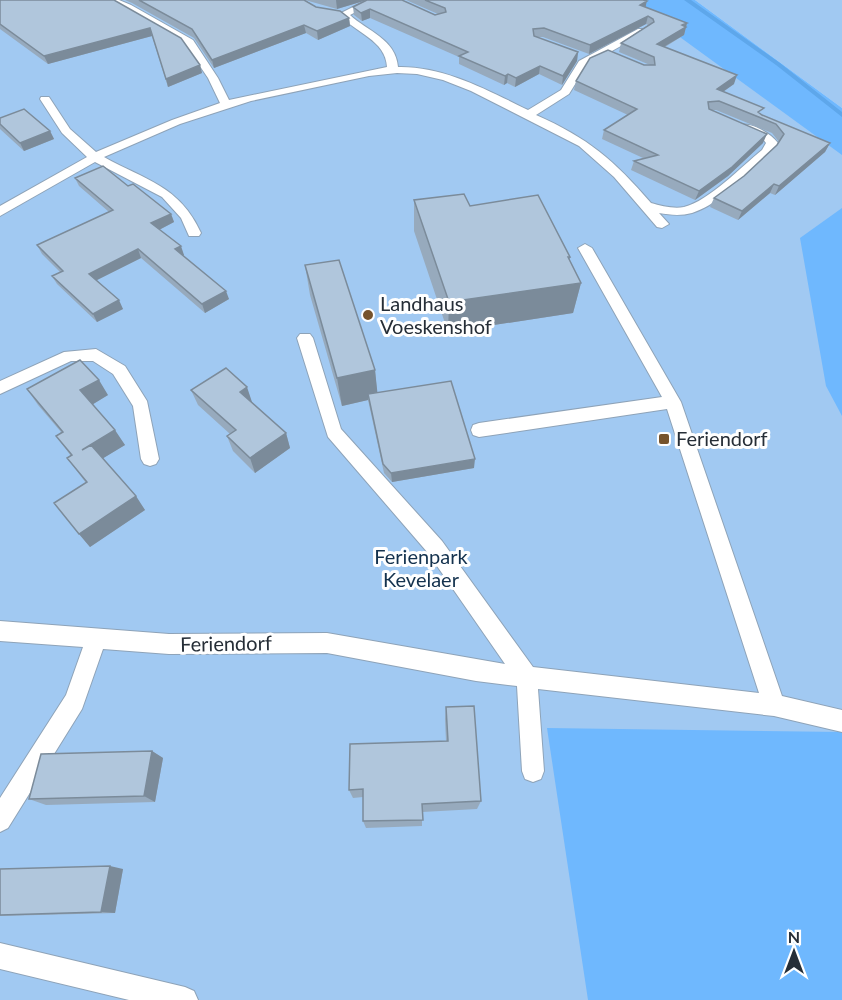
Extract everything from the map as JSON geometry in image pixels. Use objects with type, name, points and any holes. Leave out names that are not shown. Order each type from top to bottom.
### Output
[{"type":"lane","points":[[111,0],[128,7],[189,42],[213,78],[226,105]]},
{"type":"lane","points":[[373,0],[340,15],[380,42],[391,55],[393,71]]},
{"type":"lane","points":[[528,115],[565,92],[584,58],[605,52],[645,29]]},
{"type":"lane","points":[[605,52],[617,58]]},
{"type":"lane","points":[[0,212],[40,185],[95,157],[178,122],[226,105],[356,76],[414,70],[442,76],[478,90],[588,147],[610,166],[662,224]]},
{"type":"lane","points":[[45,99],[62,129],[95,157],[140,177],[174,200],[190,222],[194,233]]},
{"type":"lane","points":[[646,206],[664,210],[687,210],[705,201],[766,152],[772,143],[766,137],[729,122]]},
{"type":"lane","points":[[585,248],[673,402],[774,705]]},
{"type":"lane","points":[[305,338],[334,432],[435,548],[527,676],[533,771]]},
{"type":"lane","points":[[0,388],[69,356],[96,356],[119,370],[141,405],[150,459]]},
{"type":"lane","points":[[479,430],[673,402]]},
{"type":"lane","name":"Feriendorf","points":[[0,630],[169,644],[327,642],[476,672],[774,705],[842,721]]},
{"type":"lane","points":[[0,820],[74,701],[97,638]]},
{"type":"lane","points":[[0,956],[185,1000]]},
{"type":"green space","name":"Ferienpark Kevelaer","points":[[0,0],[652,0],[842,136],[842,1000],[0,1000]]},
{"type":"green space","points":[[695,0],[842,0],[842,108]]},
{"type":"shaded area","points":[[629,0],[695,0],[842,108],[842,155]]},
{"type":"shaded area","points":[[842,208],[842,416],[826,386],[800,238]]},
{"type":"shaded area","points":[[547,728],[842,732],[842,1000],[588,1000]]},
{"type":"building","points":[[0,0],[114,0],[181,38],[200,65],[166,79],[150,28],[44,56],[0,24]]},
{"type":"building","points":[[139,0],[304,0],[316,7],[340,11],[349,18],[317,31],[304,25],[212,60],[192,29]]},
{"type":"building","points":[[367,0],[402,0],[435,15],[446,12],[445,8],[425,0],[647,1],[640,5],[687,23],[682,25],[686,27],[657,44],[737,75],[717,89],[764,108],[758,112],[762,115],[830,143],[779,186],[774,184],[742,211],[714,198],[744,176],[777,145],[784,134],[776,124],[719,101],[708,102],[709,109],[767,134],[732,167],[699,191],[634,161],[658,155],[604,130],[637,109],[576,81],[590,58],[608,50],[644,65],[655,65],[654,57],[621,43],[654,22],[648,16],[590,45],[544,28],[533,29],[534,36],[578,52],[563,76],[540,66],[516,78],[508,74],[505,76],[459,56],[468,52],[370,9],[361,13],[353,7]]},
{"type":"building","points":[[24,109],[50,131],[20,143],[0,124],[0,118]]},
{"type":"building","points":[[103,166],[128,186],[133,184],[171,214],[151,223],[181,246],[175,249],[226,291],[202,304],[138,249],[89,274],[119,300],[93,314],[52,276],[63,271],[37,245],[113,210],[75,178]]},
{"type":"building","points":[[464,194],[470,206],[538,195],[581,283],[449,302],[414,200]]},
{"type":"building","points":[[339,260],[375,370],[337,378],[305,265]]},
{"type":"building","points":[[80,360],[99,380],[80,390],[115,430],[82,450],[91,445],[136,496],[79,534],[54,503],[87,482],[67,458],[72,455],[56,436],[63,432],[27,389]]},
{"type":"building","points":[[226,368],[247,387],[240,392],[286,433],[250,458],[227,436],[236,430],[191,390]]},
{"type":"building","points":[[451,381],[475,459],[391,473],[383,464],[368,394]]},
{"type":"building","points":[[474,706],[481,801],[422,804],[423,820],[363,821],[363,789],[349,790],[350,744],[448,741],[446,707]]},
{"type":"building","points":[[152,751],[144,796],[29,799],[41,754]]},
{"type":"building","points":[[110,866],[101,912],[0,915],[0,869]]},
{"type":"waterway","points":[[687,0],[778,64],[842,115]]},
{"type":"place","name":"Landhaus Voeskenshof","points":[[368,315]]},
{"type":"place","name":"Feriendorf","points":[[664,439]]}]
